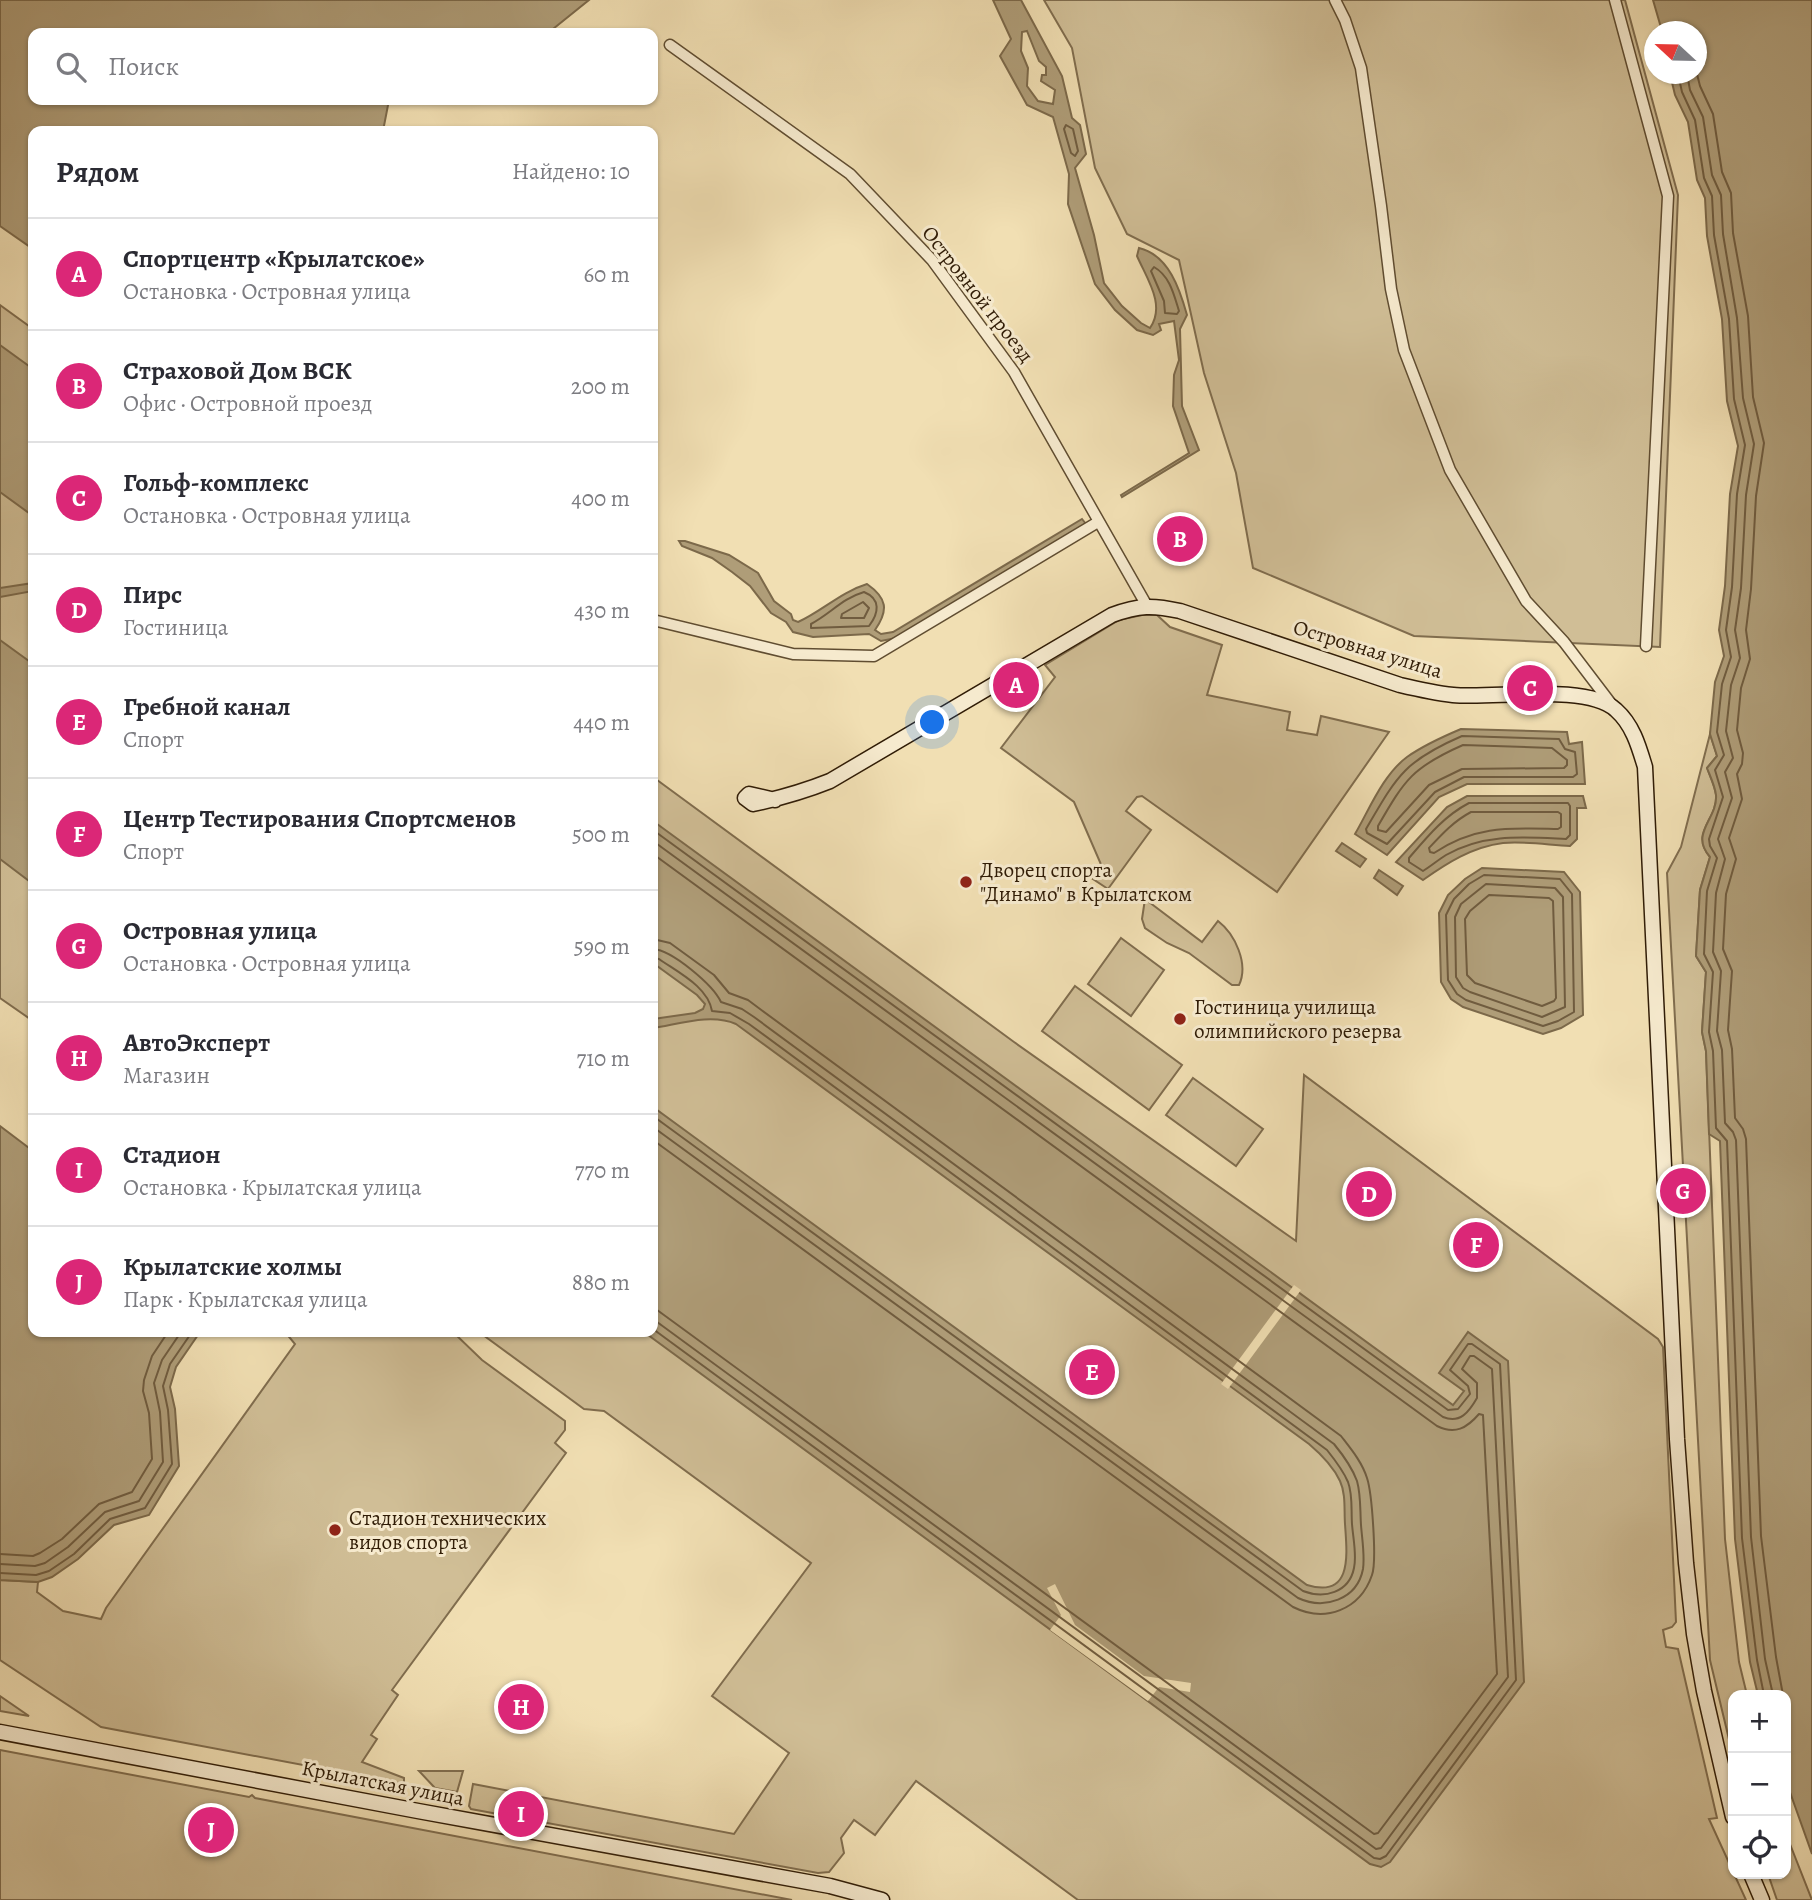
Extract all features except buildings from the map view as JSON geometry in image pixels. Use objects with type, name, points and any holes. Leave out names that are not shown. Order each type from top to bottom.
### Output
[{"type":"street","points":[[1335,0],[1345,20],[1361,68],[1391,289],[1404,350],[1450,470],[1526,601],[1563,642],[1632,731],[1645,767],[1671,1321],[1686,1563],[1704,1691],[1728,1794]]},
{"type":"street","points":[[1615,0],[1668,196],[1646,646]]},
{"type":"street","name":"Островной проезд","points":[[670,45],[850,174],[932,260],[1014,372],[1147,606]]},
{"type":"street","points":[[658,621],[793,654],[874,656],[1098,522]]},
{"type":"street","name":"Островная улица","points":[[753,804],[794,796],[830,781],[1112,615],[1130,608],[1147,606],[1180,611],[1400,685],[1429,692],[1455,695],[1568,695],[1595,698],[1615,708]]},
{"type":"street","points":[[1639,746],[1640,727]]},
{"type":"street","name":"Крылатская улица","points":[[0,1732],[392,1807],[830,1886],[882,1900]]},
{"type":"street","points":[[1753,1879],[1762,1900]]},
{"type":"shaded area","points":[[1044,0],[1625,0],[1644,70],[1644,84],[1648,84],[1678,195],[1660,647],[1414,636],[1253,568],[1236,473],[1204,373],[1179,260],[1127,234],[1095,168],[1072,48]]},
{"type":"shaded area","points":[[0,305],[28,325],[28,1018],[0,998]]},
{"type":"shaded area","points":[[1157,615],[1170,627],[1222,645],[1207,695],[1290,712],[1287,730],[1317,735],[1321,716],[1389,732],[1277,892],[1142,796],[1137,797],[1126,811],[1151,830],[1108,889],[1093,879],[1103,869],[1074,802],[1001,748],[1055,677],[1045,665],[1119,620]]},
{"type":"shaded area","points":[[1710,734],[1717,756],[1707,768],[1716,795],[1702,841],[1710,857],[1700,890],[1696,956],[1706,972],[1702,1032],[1706,1051],[1725,1539],[1739,1662],[1746,1690],[1728,1690],[1728,1735],[1710,1660],[1667,873],[1681,847]]},
{"type":"shaded area","points":[[658,781],[1014,1042],[1296,1241],[1304,1075],[1658,1339],[1663,1347],[1676,1622],[1672,1627],[1663,1630],[1666,1647],[1678,1649],[1717,1818],[1709,1819],[1728,1861],[1728,1879],[1736,1879],[1746,1900],[1078,1900],[916,1781],[875,1835],[854,1820],[841,1838],[844,1853],[829,1872],[818,1873],[471,1809],[469,1806],[473,1784],[734,1834],[789,1753],[712,1696],[811,1563],[604,1411],[584,1409],[486,1337],[658,1337]]},
{"type":"shaded area","points":[[1145,899],[1202,942],[1218,921],[1239,950],[1242,977],[1239,985],[1232,985],[1189,953],[1167,943],[1145,928],[1142,919]]},
{"type":"shaded area","points":[[1121,938],[1164,970],[1131,1016],[1088,984]]},
{"type":"shaded area","points":[[1075,986],[1182,1065],[1149,1110],[1042,1031]]},
{"type":"shaded area","points":[[1193,1078],[1263,1129],[1236,1166],[1166,1115]]},
{"type":"shaded area","name":"Стадион технических видов спорта","points":[[289,1337],[458,1337],[482,1360],[565,1421],[565,1430],[555,1443],[566,1453],[392,1690],[398,1695],[371,1735],[377,1739],[362,1762],[404,1778],[404,1784],[101,1727],[0,1660],[0,1580],[38,1582],[37,1592],[63,1611],[101,1619],[106,1608],[295,1344]]},
{"type":"shaded area","points":[[0,1696],[29,1716],[0,1711]]},
{"type":"shaded area","points":[[0,1750],[249,1797],[252,1795],[255,1798],[792,1900],[0,1900]]},
{"type":"shaded area","points":[[419,1771],[463,1771],[457,1792],[435,1788]]},
{"type":"shaded area","points":[[1791,1847],[1812,1900],[1777,1900],[1770,1879],[1791,1879]]},
{"type":"water","points":[[0,0],[589,0],[554,28],[28,28],[28,105],[388,105],[384,126],[28,126],[28,246],[0,226]]},
{"type":"water","points":[[993,0],[1021,0],[1062,76],[1072,118],[1080,125],[1086,154],[1075,168],[1104,283],[1122,306],[1150,328],[1156,301],[1137,256],[1139,248],[1158,258],[1166,266],[1181,295],[1187,315],[1180,329],[1182,406],[1199,450],[1122,497],[1121,495],[1189,453],[1173,406],[1174,375],[1179,360],[1174,321],[1159,324],[1161,330],[1153,335],[1137,330],[1115,310],[1095,284],[1068,204],[1069,174],[1053,117],[1027,105],[1000,56],[1011,39]],"holes":[[[1027,31],[1039,61],[1046,67],[1046,75],[1042,75],[1041,81],[1055,90],[1053,104],[1038,101],[1027,86],[1028,68],[1021,51],[1022,32]]]},
{"type":"water","points":[[1653,0],[1812,0],[1812,1854],[1791,1795],[1791,1690],[1757,1690],[1750,1662],[1735,1539],[1720,1141],[1709,1134],[1706,1051],[1702,1032],[1706,972],[1696,956],[1700,890],[1710,857],[1702,841],[1716,795],[1707,768],[1717,756],[1710,734],[1715,682],[1724,656],[1719,630],[1725,586],[1730,494],[1738,446],[1727,401],[1722,319],[1707,236],[1705,198],[1697,180],[1688,122],[1672,84],[1707,84],[1707,21],[1659,21]]},
{"type":"water","points":[[0,345],[28,365],[28,512],[0,492]]},
{"type":"water","points":[[1082,519],[1086,524],[896,638],[881,641],[869,634],[813,637],[793,632],[786,622],[771,613],[750,586],[712,558],[682,546],[679,541],[729,555],[758,573],[774,601],[798,622],[867,584],[879,594],[884,605],[875,630],[881,634],[893,632]]},
{"type":"water","points":[[28,584],[28,592],[0,597],[0,588]]},
{"type":"water","points":[[0,640],[28,660],[28,880],[0,859]]},
{"type":"water","points":[[1461,729],[1567,732],[1569,744],[1582,742],[1585,784],[1467,784],[1439,797],[1387,855],[1355,834],[1378,792],[1398,764],[1420,749]]},
{"type":"water","points":[[1467,796],[1583,796],[1586,808],[1577,808],[1577,839],[1570,846],[1520,842],[1492,845],[1460,857],[1423,880],[1396,862],[1447,807]]},
{"type":"water","points":[[658,825],[1453,1405],[1464,1391],[1439,1373],[1468,1332],[1508,1361],[1524,1682],[1390,1862],[1381,1867],[1370,1864],[651,1337],[658,1337],[658,1111],[1307,1585],[1322,1588],[1333,1586],[1344,1571],[1346,1548],[1342,1486],[1331,1466],[1309,1444],[736,1024],[706,1019],[658,1027],[658,1018],[695,1013],[703,1009],[705,1004],[658,967]]},
{"type":"water","points":[[1342,843],[1366,859],[1360,867],[1336,851]]},
{"type":"water","points":[[1482,868],[1564,872],[1580,892],[1583,1015],[1561,1028],[1543,1034],[1463,1007],[1451,999],[1441,982],[1439,913],[1448,895]]},
{"type":"water","points":[[1379,870],[1403,886],[1397,895],[1374,878]]},
{"type":"water","points":[[0,1126],[28,1147],[28,1337],[197,1337],[176,1367],[170,1387],[175,1409],[179,1466],[149,1515],[114,1525],[78,1559],[52,1577],[38,1582],[0,1580]]},
{"type":"pier","points":[[1294,1285],[1301,1290],[1228,1389],[1221,1384]]},
{"type":"pier","points":[[1055,1584],[1075,1625],[1144,1676],[1191,1683],[1190,1692],[1159,1687],[1148,1701],[1050,1630],[1061,1615],[1047,1588]]},
{"type":"place","name":"Страховой Дом ВСК","points":[[1180,539]]},
{"type":"place","name":"Спортцентр «Крылатское»","points":[[1016,685]]},
{"type":"place","name":"Гольф-комплекс","points":[[1530,688]]},
{"type":"place","name":"Дворец спорта \"Динамо\" в Крылатском","points":[[966,882]]},
{"type":"place","name":"Гостиница училища олимпийского резерва","points":[[1180,1019]]},
{"type":"place","name":"Островная улица","points":[[1683,1191]]},
{"type":"place","name":"Пирс","points":[[1369,1194]]},
{"type":"place","name":"Центр Тестирования Спортсменов","points":[[1476,1245]]},
{"type":"place","name":"Гребной канал","points":[[1092,1372]]},
{"type":"place","name":"Стадион технических видов спорта","points":[[335,1530]]},
{"type":"place","name":"АвтоЭксперт","points":[[521,1707]]},
{"type":"place","name":"Стадион","points":[[521,1814]]},
{"type":"place","name":"Крылатские холмы","points":[[211,1830]]}]
